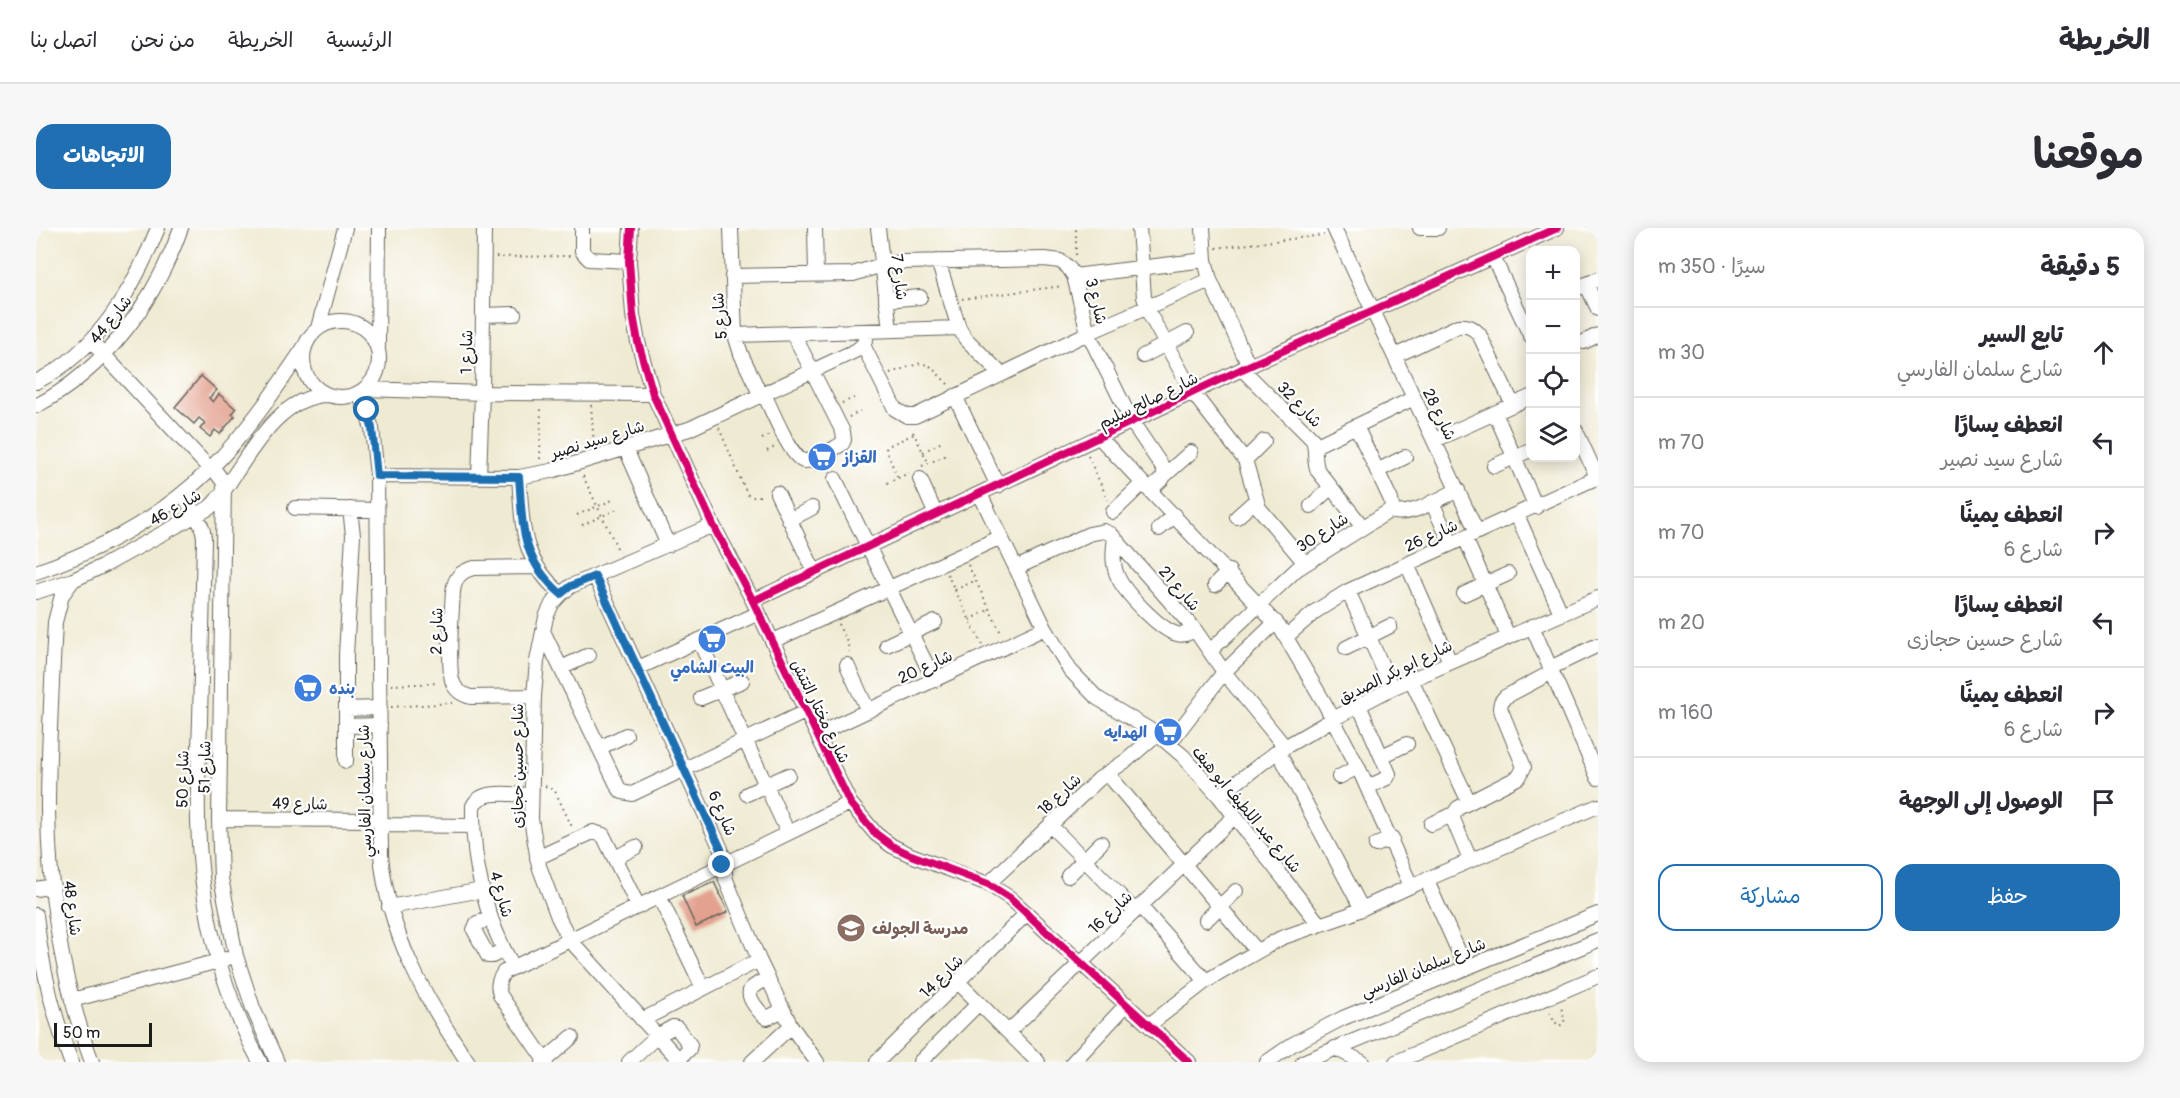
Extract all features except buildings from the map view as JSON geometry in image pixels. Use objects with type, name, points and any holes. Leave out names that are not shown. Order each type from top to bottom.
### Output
[{"type":"street","name":"شارع 44","points":[[36,382],[69,360],[91,341],[111,318],[144,262],[158,228]]},
{"type":"street","name":"شارع 44","points":[[36,406],[68,385],[104,354],[125,330],[153,291],[181,228]]},
{"type":"street","points":[[345,228],[318,328],[304,346],[303,366],[306,376],[319,391],[328,395],[349,396],[362,391],[653,394]]},
{"type":"street","points":[[362,391],[376,376],[379,368],[379,228]]},
{"type":"street","name":"شارع 1","points":[[479,477],[484,228]]},
{"type":"street","points":[[582,228],[582,251],[585,256],[593,260],[629,261]]},
{"type":"street","name":"شارع مختار التتش","points":[[631,228],[629,261],[633,315],[653,394],[713,525],[756,607],[850,803],[861,819],[892,846],[988,884],[1027,913],[1189,1062]]},
{"type":"street","name":"شارع 5","points":[[731,228],[737,345],[796,457],[804,462],[842,444],[844,440],[843,432],[813,371]]},
{"type":"street","points":[[815,228],[816,275]]},
{"type":"street","name":"شارع 7","points":[[878,228],[890,330]]},
{"type":"street","points":[[1139,228],[1146,306],[1193,393],[1245,460],[1256,500],[1265,517],[1305,563]]},
{"type":"street","points":[[1203,228],[1210,280],[1246,367]]},
{"type":"street","points":[[1420,228],[1438,228]]},
{"type":"street","name":"شارع صالح سليم","points":[[638,668],[699,640],[814,571],[1100,438],[1246,367],[1557,228]]},
{"type":"street","name":"شارع 28","points":[[1336,231],[1458,490],[1464,538]]},
{"type":"street","points":[[1076,280],[1205,255]]},
{"type":"street","points":[[1493,257],[1525,311]]},
{"type":"street","points":[[938,261],[959,328],[965,338],[1001,374]]},
{"type":"street","name":"شارع 3","points":[[732,276],[853,274],[882,265],[938,261],[1060,261],[1068,267],[1076,280],[1088,333],[1132,422],[1163,468],[1164,475]]},
{"type":"street","points":[[868,331],[863,345],[895,409],[907,416],[915,416],[1146,306],[1210,280]]},
{"type":"street","points":[[1587,284],[1598,309]]},
{"type":"street","points":[[886,300],[920,297]]},
{"type":"street","points":[[483,315],[514,314]]},
{"type":"street","points":[[318,328],[334,321],[352,322],[368,331],[378,346]]},
{"type":"street","points":[[1395,356],[1458,327],[1466,325],[1474,328],[1513,405]]},
{"type":"street","points":[[735,334],[959,328]]},
{"type":"street","points":[[793,333],[813,371]]},
{"type":"street","points":[[1143,356],[1187,333]]},
{"type":"street","points":[[1584,342],[1598,335]]},
{"type":"street","points":[[91,341],[210,469],[221,477],[225,489]]},
{"type":"street","name":"شارع سيد نصير","points":[[377,476],[519,477],[540,474],[671,435],[763,395],[863,345]]},
{"type":"street","name":"شارع 46","points":[[36,572],[85,554],[111,541],[145,521],[184,492],[210,469],[253,419],[304,346]]},
{"type":"street","name":"شارع 32","points":[[1246,367],[1313,440],[1315,466],[1362,526]]},
{"type":"street","name":"شارع سلمان الفارسي","points":[[362,391],[372,428],[377,476],[383,880],[398,936],[423,989],[468,1062]]},
{"type":"street","name":"شارع 46","points":[[36,592],[73,580],[198,516],[216,503],[256,444],[287,410],[306,398],[328,395]]},
{"type":"street","points":[[955,396],[998,486]]},
{"type":"street","points":[[1315,446],[1414,398]]},
{"type":"street","points":[[1434,440],[1526,399]]},
{"type":"street","points":[[1495,413],[1536,507]]},
{"type":"street","points":[[1356,426],[1391,500],[1392,506],[1389,511],[1404,513],[1458,490]]},
{"type":"street","points":[[1100,438],[1229,571],[1287,636],[1358,767],[1392,838],[1411,886]]},
{"type":"street","points":[[1245,460],[1264,441]]},
{"type":"street","points":[[1580,441],[1598,478]]},
{"type":"street","points":[[626,447],[668,545]]},
{"type":"street","points":[[1113,512],[1191,452]]},
{"type":"street","points":[[1494,466],[1526,452]]},
{"type":"street","points":[[1377,471],[1405,457]]},
{"type":"street","points":[[519,477],[528,550],[548,582],[561,594]]},
{"type":"street","name":"شارع 26","points":[[1287,636],[1316,611],[1348,591],[1598,478]]},
{"type":"street","points":[[835,479],[934,680]]},
{"type":"street","points":[[920,479],[936,514]]},
{"type":"street","points":[[1311,506],[1331,487]]},
{"type":"street","name":"شارع 51","points":[[225,489],[219,819],[221,878],[236,956],[257,1017],[277,1062]]},
{"type":"street","name":"شارع 50","points":[[184,492],[188,506],[198,516],[204,530],[198,820],[206,906],[219,961],[237,1013],[260,1062]]},
{"type":"street","points":[[777,493],[814,571]]},
{"type":"street","name":"شارع عبد اللطيف ابو هيف","points":[[980,494],[1045,628],[1065,662],[1083,685],[1097,698],[1157,734],[1183,756],[1219,796],[1319,924]]},
{"type":"street","points":[[1238,517],[1256,500]]},
{"type":"street","points":[[1432,502],[1464,538],[1508,636]]},
{"type":"street","points":[[295,508],[377,510]]},
{"type":"street","points":[[789,519],[812,508]]},
{"type":"street","points":[[346,761],[346,655],[352,548],[350,509]]},
{"type":"street","name":"شارع 30","points":[[1210,651],[1305,563],[1389,511]]},
{"type":"street","points":[[1159,530],[1174,515]]},
{"type":"street","points":[[1517,515],[1561,613]]},
{"type":"street","name":"شارع حسين حجازى","points":[[680,1061],[570,940],[558,917],[537,858],[532,827],[530,790],[534,696],[537,661],[546,617],[552,604],[561,594],[571,586],[713,525]]},
{"type":"street","points":[[1016,568],[1089,534],[1104,531],[1115,538],[1113,562],[1120,583],[1157,622],[1169,631],[1182,635],[1195,630]]},
{"type":"street","points":[[772,641],[1001,537]]},
{"type":"street","name":"شارع 21","points":[[1115,538],[1195,630],[1282,749],[1362,909]]},
{"type":"street","points":[[352,548],[378,548]]},
{"type":"street","points":[[1407,564],[1450,662]]},
{"type":"street","name":"شارع 2","points":[[453,682],[453,591],[458,575],[474,568],[537,567]]},
{"type":"street","points":[[1215,585],[1229,571]]},
{"type":"street","points":[[1464,594],[1508,574]]},
{"type":"street","name":"شارع 6","points":[[595,576],[721,849],[726,880],[759,960],[791,1026],[817,1062]]},
{"type":"street","name":"شارع 48","points":[[73,580],[58,604],[55,622],[48,809],[53,886],[60,939],[72,1000],[92,1062]]},
{"type":"street","points":[[1348,591],[1392,688]]},
{"type":"street","name":"شارع ابو بكر الصديق","points":[[1219,796],[1282,749],[1359,705],[1411,679],[1598,598]]},
{"type":"street","points":[[887,645],[935,622]]},
{"type":"street","points":[[1169,744],[1224,672],[1276,622]]},
{"type":"street","points":[[1346,648],[1390,626]]},
{"type":"street","points":[[1532,626],[1596,765],[1598,778]]},
{"type":"street","name":"شارع 20","points":[[818,734],[1045,628]]},
{"type":"street","points":[[543,631],[618,788],[627,794],[632,794],[807,711]]},
{"type":"street","points":[[699,640],[788,833]]},
{"type":"street","points":[[1431,824],[1519,777],[1522,772],[1522,761],[1502,713],[1501,702],[1505,697],[1598,645]]},
{"type":"street","points":[[561,668],[588,655]]},
{"type":"street","points":[[847,665],[868,711]]},
{"type":"street","points":[[1411,679],[1469,802]]},
{"type":"street","points":[[701,698],[742,681]]},
{"type":"street","points":[[453,682],[457,690],[471,697],[534,696]]},
{"type":"street","points":[[1359,705],[1389,774],[1387,778],[1368,788]]},
{"type":"street","points":[[346,710],[380,708]]},
{"type":"street","points":[[346,726],[380,725]]},
{"type":"street","name":"شارع 18","points":[[988,884],[1107,773],[1157,734]]},
{"type":"street","points":[[599,748],[626,735]]},
{"type":"street","points":[[1382,756],[1407,744]]},
{"type":"street","points":[[1339,777],[1358,767]]},
{"type":"street","points":[[1107,773],[1257,951]]},
{"type":"street","points":[[747,794],[788,775]]},
{"type":"street","name":"شارع 4","points":[[513,967],[491,919],[482,890],[472,826],[473,806],[479,796],[530,790]]},
{"type":"street","points":[[572,1037],[545,1062],[500,995],[497,988],[504,972],[850,803]]},
{"type":"street","points":[[1149,1025],[1206,981],[1281,938],[1362,909],[1426,879],[1598,806]]},
{"type":"street","points":[[1454,813],[1453,819],[1470,860]]},
{"type":"street","name":"شارع 16","points":[[1008,1032],[1235,816]]},
{"type":"street","name":"شارع 49","points":[[219,819],[381,823]]},
{"type":"street","points":[[381,823],[472,826]]},
{"type":"street","points":[[1050,825],[1138,908],[1206,981]]},
{"type":"street","points":[[537,858],[593,832],[598,832],[603,835],[639,906]]},
{"type":"street","points":[[1376,845],[1392,838]]},
{"type":"street","points":[[1068,876],[1101,843]]},
{"type":"street","points":[[615,858],[636,847]]},
{"type":"street","points":[[1426,879],[1466,968]]},
{"type":"street","points":[[36,889],[53,886]]},
{"type":"street","points":[[389,907],[482,890]]},
{"type":"street","points":[[1206,920],[1236,891]]},
{"type":"street","points":[[659,896],[703,988]]},
{"type":"street","name":"شارع 14","points":[[877,1062],[1027,913]]},
{"type":"street","name":"شارع سلمان الفارسي","points":[[1267,1062],[1293,1044],[1343,1018],[1598,914]]},
{"type":"street","points":[[36,915],[46,982],[71,1062]]},
{"type":"street","points":[[491,919],[477,923],[474,930],[488,956],[504,950]]},
{"type":"street","points":[[1303,1062],[1598,940]]},
{"type":"street","points":[[72,1000],[236,956]]},
{"type":"street","points":[[642,1020],[759,960]]},
{"type":"street","points":[[1396,1062],[1598,976]]},
{"type":"street","points":[[768,978],[751,989],[751,998],[767,1018],[783,1010]]},
{"type":"street","points":[[958,982],[1038,1062]]},
{"type":"street","points":[[920,1062],[979,1003]]},
{"type":"street","points":[[1078,1060],[1127,1004]]},
{"type":"street","points":[[752,1062],[791,1026]]},
{"type":"street","points":[[628,1062],[657,1036],[673,1027],[688,1041],[689,1049],[680,1061]]},
{"type":"street","points":[[1335,1048],[1362,1062]]},
{"type":"path","points":[[950,300],[1076,280],[1076,228]]},
{"type":"path","points":[[1205,255],[1336,231]]},
{"type":"path","points":[[484,257],[585,256]]},
{"type":"path","points":[[879,377],[916,363],[926,364],[943,378],[955,396]]},
{"type":"path","points":[[540,474],[542,393]]},
{"type":"path","points":[[590,394],[595,457]]},
{"type":"path","points":[[907,416],[929,463]]},
{"type":"path","points":[[714,417],[747,494],[757,497],[772,491],[777,493]]},
{"type":"path","points":[[898,478],[886,449],[914,434]]},
{"type":"path","points":[[923,452],[942,442]]},
{"type":"path","points":[[1083,446],[1113,512]]},
{"type":"path","points":[[577,463],[624,563]]},
{"type":"path","points":[[577,515],[615,499]]},
{"type":"path","points":[[582,525],[620,508]]},
{"type":"path","points":[[962,555],[1007,646]]},
{"type":"path","points":[[942,564],[987,656]]},
{"type":"path","points":[[955,590],[975,580]]},
{"type":"path","points":[[970,620],[990,610]]},
{"type":"path","points":[[833,613],[848,644],[847,665]]},
{"type":"path","points":[[379,686],[453,682]]},
{"type":"path","points":[[380,708],[450,704],[456,702],[463,694]]},
{"type":"path","points":[[530,790],[546,786],[555,791],[578,839]]},
{"type":"path","points":[[1550,996],[1565,1019],[1559,1026],[1555,1022],[1550,996]]},
{"type":"cycle path","points":[[631,228],[629,261],[633,315],[653,394],[713,525],[753,601],[850,803],[876,834],[892,846],[988,884],[1010,898],[1189,1062]]},
{"type":"cycle path","points":[[753,601],[1242,369],[1557,228]]},
{"type":"place","name":"القزاز","points":[[822,457]]},
{"type":"place","name":"البيت الشامي","points":[[712,639]]},
{"type":"place","name":"بنده","points":[[308,688]]},
{"type":"place","name":"الهدايه","points":[[1168,732]]},
{"type":"place","name":"مدرسة الجولف","points":[[851,928]]},
{"type":"route","points":[[367,410],[375,447],[377,476],[519,477],[528,550],[548,582],[561,594],[571,586],[595,576],[721,849],[722,865]]}]
